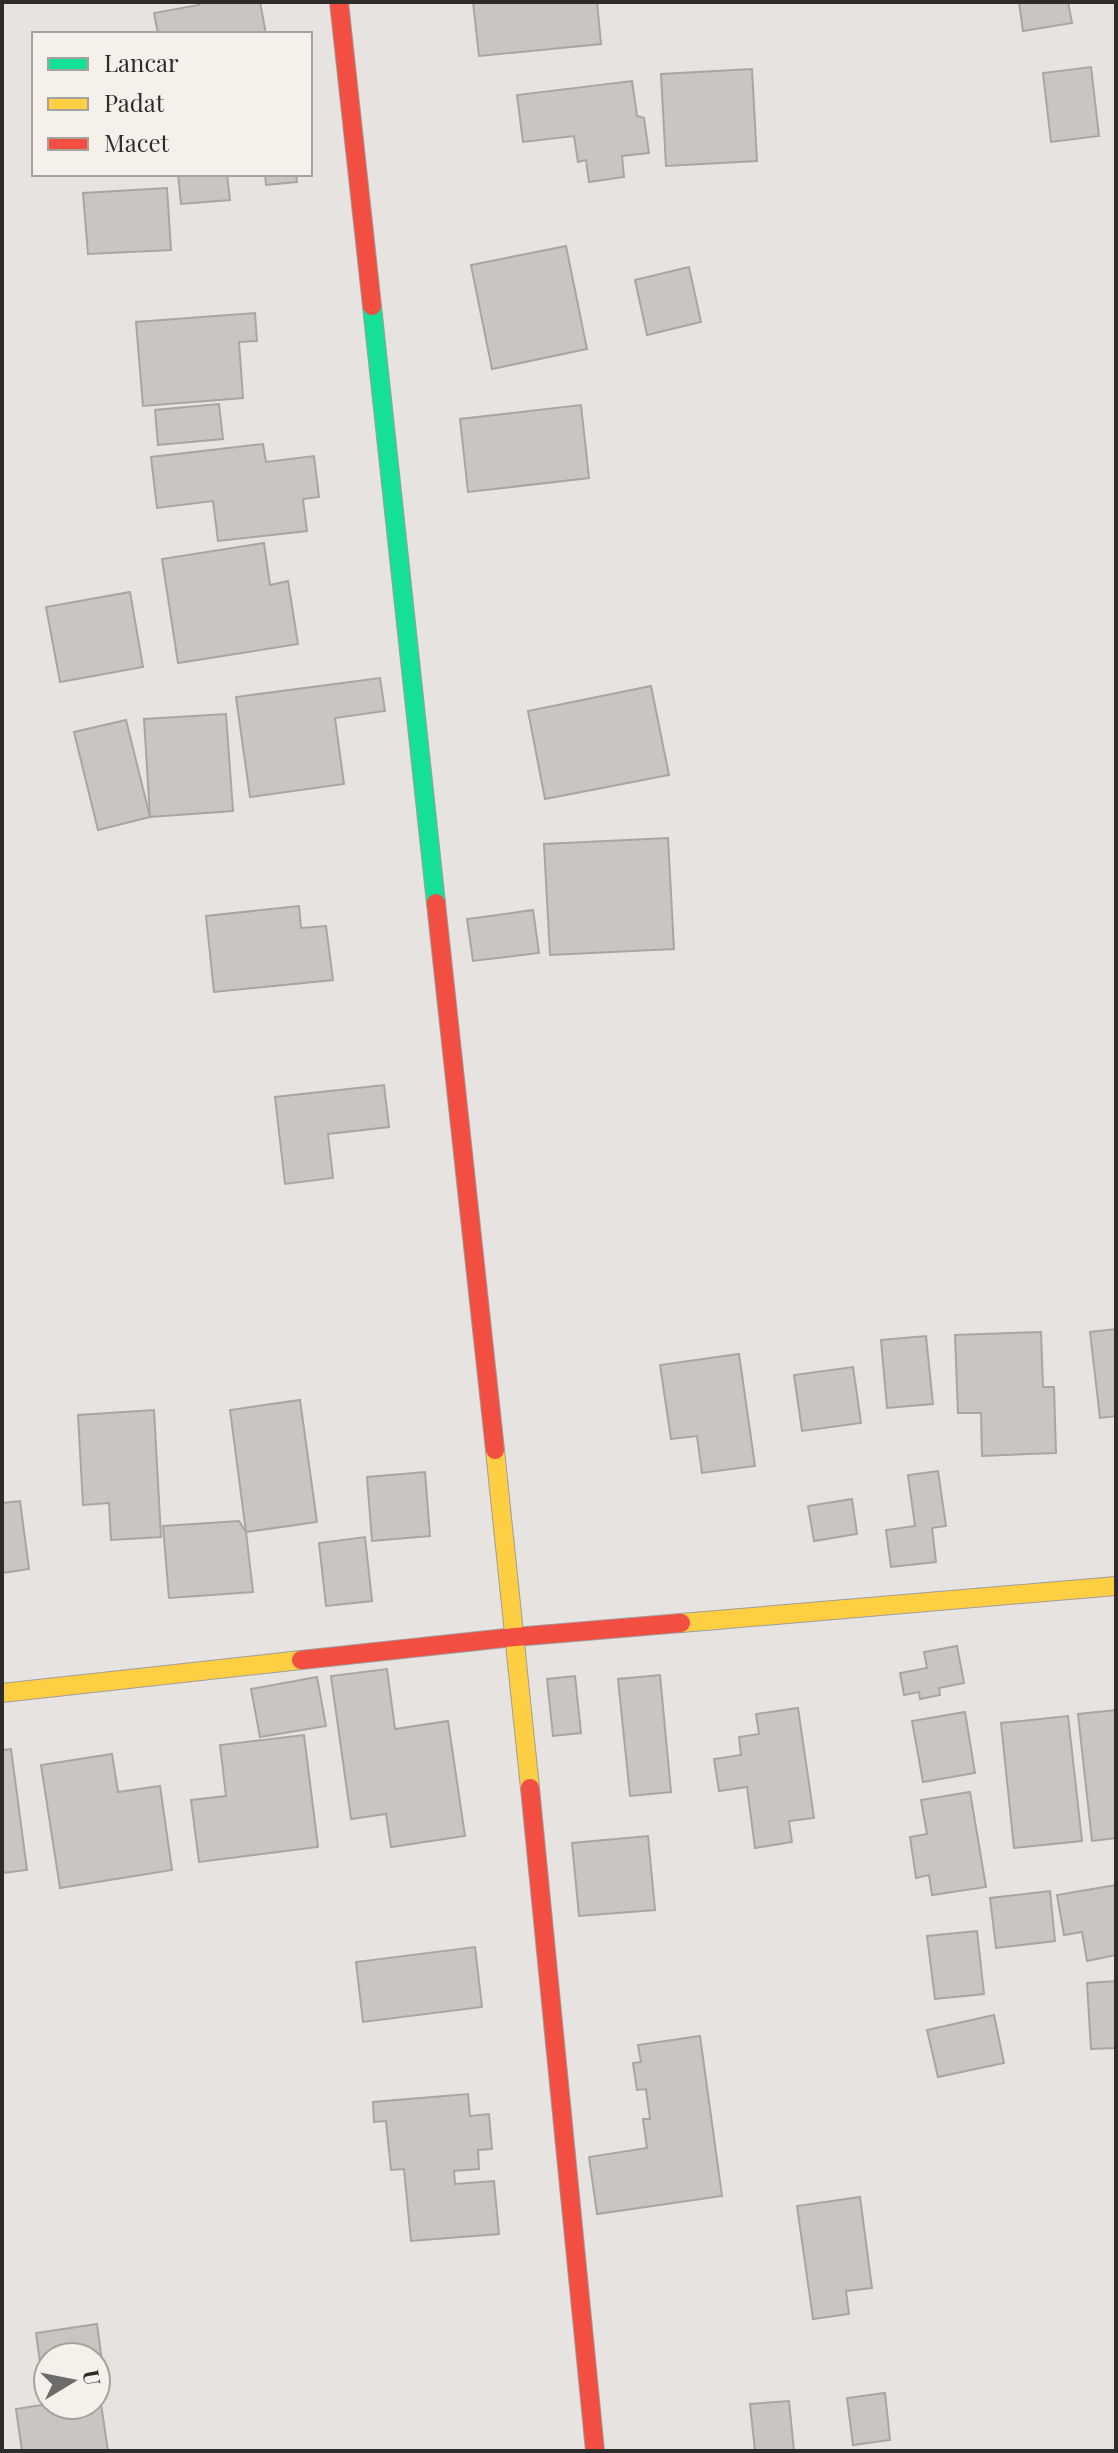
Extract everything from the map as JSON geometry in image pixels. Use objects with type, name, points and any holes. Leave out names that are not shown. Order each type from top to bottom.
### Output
[{"type":"street","points":[[339,2],[515,1637],[595,2451]]},
{"type":"street","points":[[2,1693],[515,1637],[1116,1586]]},
{"type":"building","points":[[199,2],[260,2],[266,32],[158,32],[154,13],[199,5]]},
{"type":"building","points":[[473,2],[597,2],[601,44],[479,56]]},
{"type":"building","points":[[1019,2],[1068,2],[1072,23],[1023,31]]},
{"type":"building","points":[[1091,67],[1099,136],[1051,142],[1043,73]]},
{"type":"building","points":[[752,69],[757,161],[666,166],[661,74]]},
{"type":"building","points":[[632,81],[637,116],[644,118],[649,153],[622,156],[624,177],[589,182],[586,160],[578,162],[574,136],[523,142],[517,95]]},
{"type":"building","points":[[178,176],[227,176],[230,200],[181,204]]},
{"type":"building","points":[[265,176],[296,176],[297,182],[266,185]]},
{"type":"building","points":[[167,188],[171,250],[88,254],[83,193]]},
{"type":"building","points":[[566,246],[587,349],[492,369],[471,265]]},
{"type":"building","points":[[689,267],[701,322],[647,335],[635,280]]},
{"type":"building","points":[[255,313],[257,341],[239,342],[243,398],[143,406],[136,322]]},
{"type":"building","points":[[219,404],[223,439],[158,445],[155,410]]},
{"type":"building","points":[[581,405],[589,478],[468,492],[460,419]]},
{"type":"building","points":[[263,444],[266,462],[314,456],[319,497],[303,499],[307,531],[218,541],[213,501],[157,508],[151,457]]},
{"type":"building","points":[[264,543],[270,585],[288,581],[298,644],[178,663],[162,559]]},
{"type":"building","points":[[130,592],[143,667],[60,682],[46,607]]},
{"type":"building","points":[[380,678],[385,711],[335,718],[344,784],[250,797],[236,697]]},
{"type":"building","points":[[651,686],[669,775],[545,799],[528,711]]},
{"type":"building","points":[[226,714],[233,811],[150,817],[144,719]]},
{"type":"building","points":[[126,720],[150,817],[98,830],[74,732]]},
{"type":"building","points":[[668,838],[674,949],[550,955],[544,844]]},
{"type":"building","points":[[299,906],[301,928],[326,926],[333,980],[214,992],[206,916]]},
{"type":"building","points":[[533,910],[539,953],[473,961],[467,919]]},
{"type":"building","points":[[384,1085],[389,1127],[328,1134],[333,1178],[285,1184],[275,1097]]},
{"type":"building","points":[[1116,1329],[1116,1416],[1100,1418],[1090,1332]]},
{"type":"building","points":[[1041,1332],[1043,1387],[1054,1387],[1056,1453],[982,1456],[981,1413],[958,1413],[955,1335]]},
{"type":"building","points":[[926,1336],[933,1404],[887,1408],[881,1340]]},
{"type":"building","points":[[739,1354],[755,1466],[702,1473],[697,1436],[671,1439],[660,1365]]},
{"type":"building","points":[[853,1367],[861,1423],[802,1431],[794,1375]]},
{"type":"building","points":[[300,1400],[317,1522],[246,1532],[230,1410]]},
{"type":"building","points":[[154,1410],[161,1537],[111,1540],[109,1503],[83,1505],[78,1415]]},
{"type":"building","points":[[938,1471],[946,1526],[932,1528],[936,1562],[891,1567],[886,1530],[915,1526],[908,1475]]},
{"type":"building","points":[[425,1472],[430,1536],[372,1541],[367,1477]]},
{"type":"building","points":[[852,1499],[857,1534],[814,1541],[808,1506]]},
{"type":"building","points":[[20,1501],[29,1569],[2,1573],[2,1503]]},
{"type":"building","points":[[239,1521],[246,1532],[253,1592],[169,1598],[163,1526]]},
{"type":"building","points":[[365,1537],[372,1601],[326,1606],[319,1543]]},
{"type":"building","points":[[957,1646],[964,1683],[939,1688],[940,1695],[920,1699],[919,1692],[904,1695],[900,1673],[927,1668],[924,1652]]},
{"type":"building","points":[[387,1669],[395,1729],[448,1721],[465,1836],[391,1847],[386,1814],[351,1819],[331,1676]]},
{"type":"building","points":[[660,1675],[671,1792],[630,1796],[618,1679]]},
{"type":"building","points":[[575,1676],[581,1733],[553,1736],[547,1679]]},
{"type":"building","points":[[317,1677],[326,1726],[260,1737],[251,1689]]},
{"type":"building","points":[[798,1708],[814,1818],[789,1821],[792,1842],[755,1848],[747,1787],[719,1791],[714,1759],[741,1755],[739,1737],[759,1734],[756,1714]]},
{"type":"building","points":[[1116,1710],[1116,1838],[1092,1841],[1078,1714]]},
{"type":"building","points":[[965,1712],[975,1773],[923,1782],[912,1721]]},
{"type":"building","points":[[1068,1716],[1082,1841],[1014,1848],[1001,1723]]},
{"type":"building","points":[[304,1735],[318,1847],[199,1862],[191,1800],[226,1796],[220,1745]]},
{"type":"building","points":[[11,1749],[27,1870],[2,1873],[2,1750]]},
{"type":"building","points":[[112,1754],[118,1792],[160,1786],[172,1870],[60,1888],[41,1765]]},
{"type":"building","points":[[970,1792],[986,1887],[932,1895],[929,1875],[916,1878],[910,1837],[927,1834],[921,1800]]},
{"type":"building","points":[[648,1836],[655,1910],[579,1916],[572,1843]]},
{"type":"building","points":[[1116,1885],[1116,1955],[1087,1961],[1082,1932],[1064,1935],[1057,1895]]},
{"type":"building","points":[[1050,1891],[1055,1941],[996,1948],[990,1898]]},
{"type":"building","points":[[977,1931],[984,1994],[935,1999],[927,1936]]},
{"type":"building","points":[[475,1947],[482,2007],[363,2022],[356,1962]]},
{"type":"building","points":[[1116,1981],[1116,2048],[1091,2049],[1087,1983]]},
{"type":"building","points":[[994,2015],[1004,2063],[938,2077],[927,2030]]},
{"type":"building","points":[[700,2036],[722,2196],[597,2214],[589,2157],[647,2148],[643,2119],[650,2119],[646,2089],[637,2090],[633,2063],[641,2062],[638,2045]]},
{"type":"building","points":[[468,2094],[470,2116],[489,2114],[492,2149],[478,2150],[479,2169],[454,2171],[455,2184],[494,2181],[499,2234],[411,2241],[404,2169],[391,2170],[386,2121],[374,2122],[373,2102]]},
{"type":"building","points":[[860,2197],[872,2288],[846,2291],[849,2314],[813,2319],[797,2206]]},
{"type":"building","points":[[97,2324],[99,2341],[37,2341],[36,2333]]},
{"type":"building","points":[[885,2393],[890,2440],[853,2445],[847,2398]]},
{"type":"building","points":[[789,2401],[794,2451],[755,2451],[750,2404]]},
{"type":"building","points":[[32,2406],[32,2421],[104,2421],[108,2451],[22,2451],[16,2409]]},
{"type":"traffic: fast","points":[[372,306],[436,903]]},
{"type":"traffic: slow","points":[[495,1450],[530,1788]]},
{"type":"traffic: slow","points":[[681,1623],[1116,1586]]},
{"type":"traffic: slow","points":[[2,1693],[301,1660]]},
{"type":"traffic: jam","points":[[339,2],[372,306]]},
{"type":"traffic: jam","points":[[436,903],[495,1450]]},
{"type":"traffic: jam","points":[[301,1660],[681,1623]]},
{"type":"traffic: jam","points":[[530,1788],[595,2451]]}]
